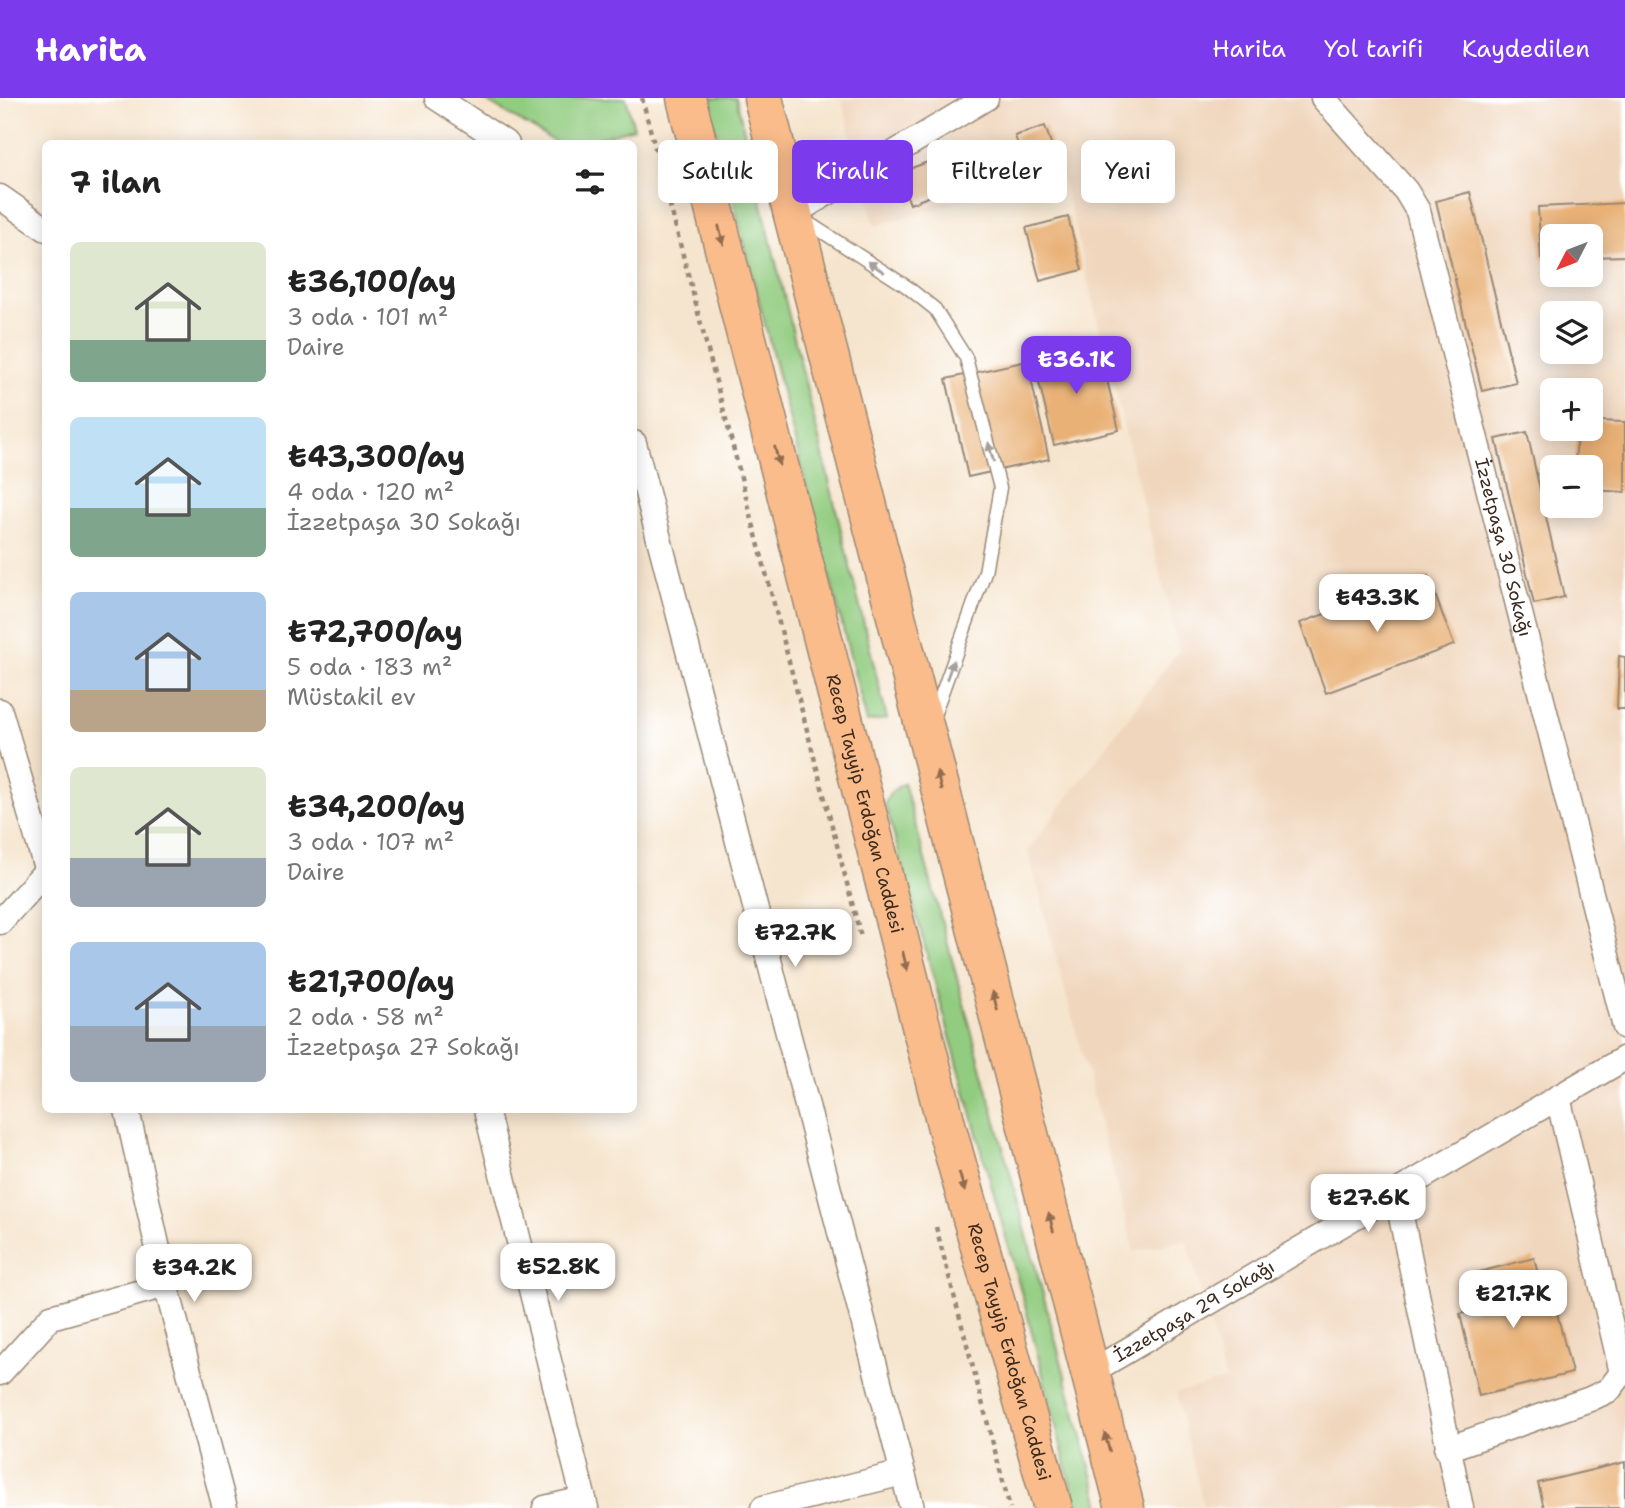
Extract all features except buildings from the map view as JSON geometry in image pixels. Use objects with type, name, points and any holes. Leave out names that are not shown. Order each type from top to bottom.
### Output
[{"type":"main road","name":"Recep Tayyip Erdoğan Caddesi","points":[[686,98],[949,1136],[1053,1508]]},
{"type":"main road","points":[[763,98],[1125,1508]]},
{"type":"street","points":[[437,98],[501,140]]},
{"type":"street","points":[[793,213],[986,98]]},
{"type":"street","name":"İzzetpaşa 30 Sokağı","points":[[1323,98],[1406,191],[1418,211],[1625,1027]]},
{"type":"street","points":[[0,197],[42,226]]},
{"type":"street","points":[[638,468],[912,1508]]},
{"type":"street","points":[[0,711],[42,855]]},
{"type":"street","points":[[0,922],[42,874]]},
{"type":"street","name":"İzzetpaşa 29 Sokağı","points":[[1089,1373],[1625,1058]]},
{"type":"street","points":[[1447,1449],[1590,1399],[1609,1390],[1622,1373],[1558,1097]]},
{"type":"street","points":[[128,1113],[166,1285],[225,1508]]},
{"type":"street","points":[[487,1113],[585,1503],[545,1508]]},
{"type":"street","points":[[1396,1192],[1461,1508]]},
{"type":"street","points":[[0,1373],[51,1317],[166,1285]]},
{"type":"street","points":[[763,1508],[903,1473]]},
{"type":"lane","points":[[793,213],[906,286],[935,309],[966,358],[1000,488],[985,572],[927,734]]},
{"type":"path","points":[[642,98],[862,944]]},
{"type":"path","points":[[936,1226],[1010,1508]]},
{"type":"shaded area","points":[[841,98],[1625,98],[1625,1508],[1204,1508],[1176,1393],[1225,1380],[1187,1240],[1134,1251],[1028,850],[1179,650],[1067,196],[1067,140],[927,140],[927,203],[954,203],[875,226],[869,203],[913,203],[913,140],[852,140]]},
{"type":"green space","points":[[481,98],[626,98],[634,128],[592,140],[552,140]]},
{"type":"green space","points":[[707,98],[736,98],[746,140],[718,140]]},
{"type":"green space","points":[[734,203],[762,203],[887,719],[867,722]]},
{"type":"green space","points":[[904,783],[1101,1508],[1077,1508],[1027,1313],[885,803],[890,793]]}]
